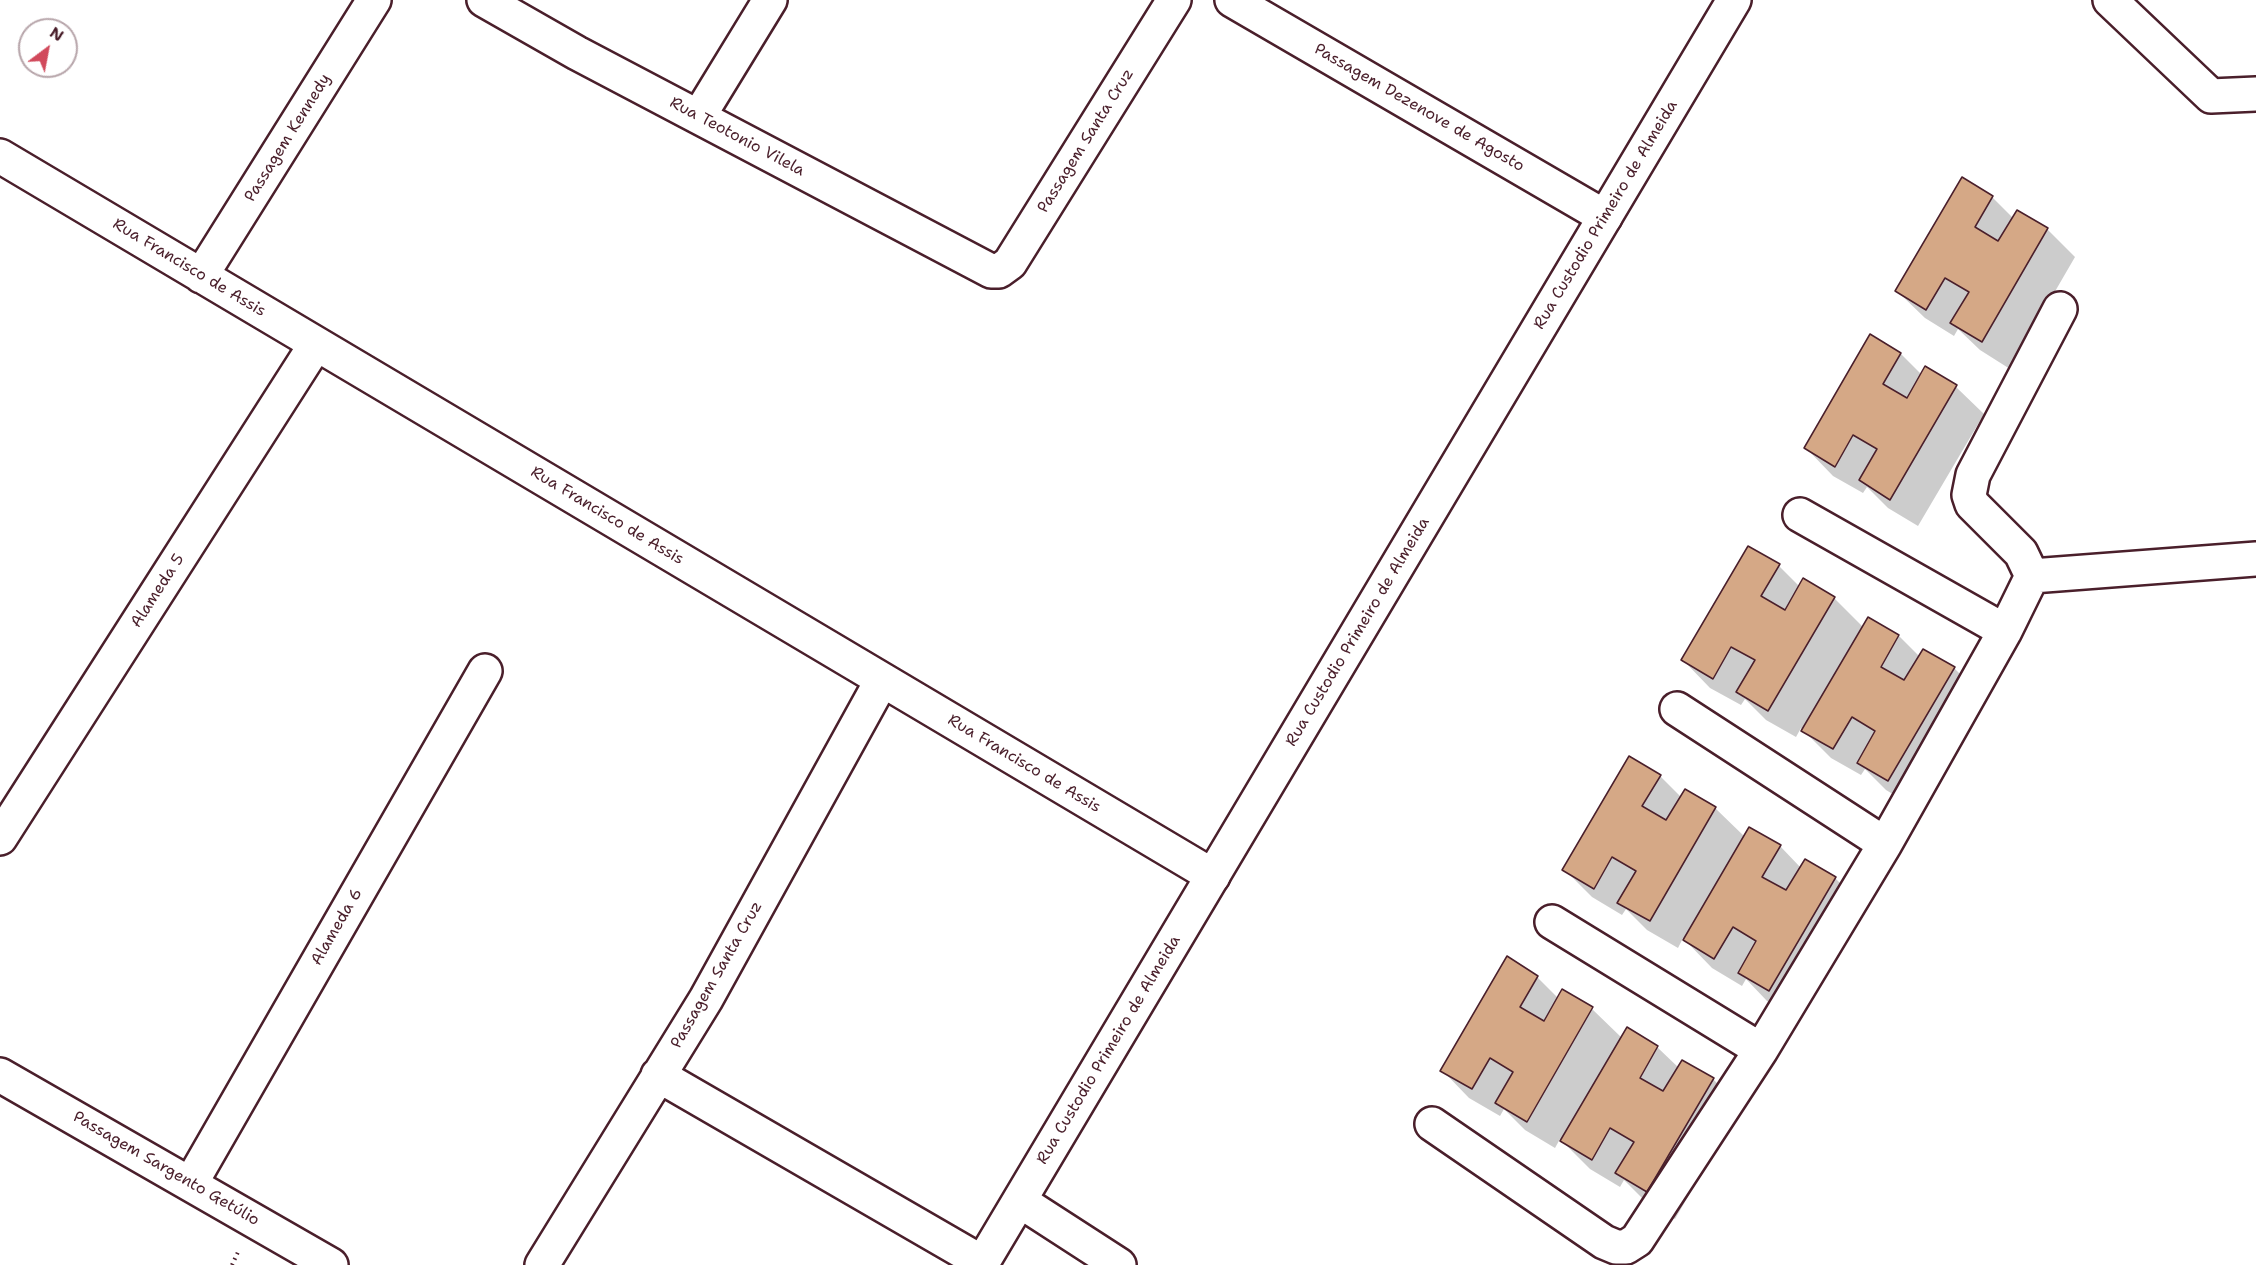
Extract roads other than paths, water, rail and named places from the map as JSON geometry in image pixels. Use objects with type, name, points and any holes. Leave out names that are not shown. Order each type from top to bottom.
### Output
[{"type":"street","name":"Passagem Kennedy","points":[[201,276],[374,0]]},
{"type":"street","name":"Rua Teotonio Vilela","points":[[484,0],[577,53],[991,271]]},
{"type":"street","points":[[699,116],[770,0]]},
{"type":"street","name":"Passagem Santa Cruz","points":[[991,271],[999,271],[1010,263],[1174,0]]},
{"type":"street","name":"Passagem Dezenove de Agosto","points":[[1233,0],[1605,217]]},
{"type":"street","name":"Rua Custodio Primeiro de Almeida","points":[[982,1264],[1734,0]]},
{"type":"street","points":[[2110,0],[2211,96],[2256,94]]},
{"type":"street","name":"Rua Francisco de Assis","points":[[0,156],[1213,876]]},
{"type":"street","points":[[2032,576],[2021,553],[1972,504],[1969,495],[1973,474],[2060,309]]},
{"type":"street","name":"Alameda 5","points":[[0,838],[316,344]]},
{"type":"street","points":[[1800,515],[2005,631]]},
{"type":"street","points":[[2032,576],[2256,559]]},
{"type":"street","points":[[1432,1124],[1589,1232],[1616,1247],[1626,1247],[1637,1240],[1761,1050],[1885,844],[2005,631],[2032,576]]},
{"type":"street","name":"Alameda 6","points":[[191,1183],[485,672]]},
{"type":"street","name":"Passagem Santa Cruz","points":[[542,1265],[706,999],[882,680]]},
{"type":"street","points":[[1677,709],[1885,844]]},
{"type":"street","points":[[1552,922],[1761,1050]]},
{"type":"street","name":"Passagem Sargento Getúlio","points":[[0,1075],[332,1265]]},
{"type":"street","points":[[658,1076],[982,1264]]},
{"type":"street","points":[[1020,1201],[1119,1265]]}]
